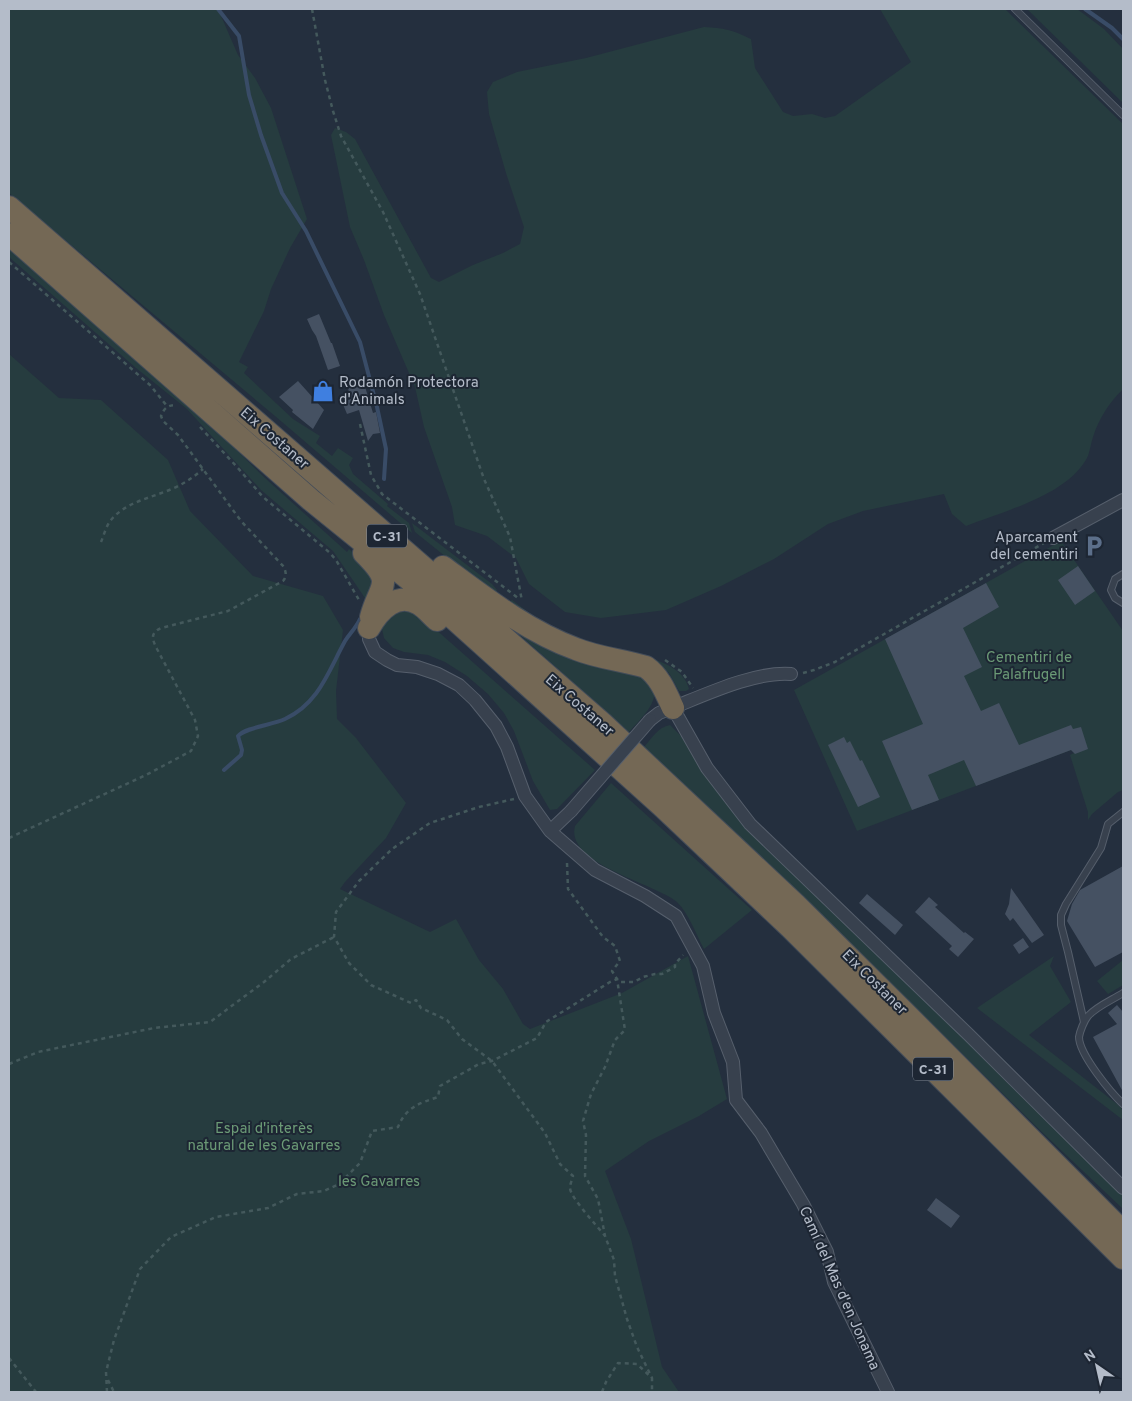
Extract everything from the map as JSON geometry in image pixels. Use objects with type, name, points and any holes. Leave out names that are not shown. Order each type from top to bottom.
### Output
[{"type":"highway","name":"Eix Costaner","points":[[9,207],[609,730],[796,905],[1123,1232]]},
{"type":"highway","name":"Eix Costaner","points":[[9,234],[311,500],[429,596],[662,805],[790,927],[1123,1258]]},
{"type":"highway","points":[[280,443],[476,592],[522,623],[553,640],[578,650],[646,667],[654,672],[673,708]]},
{"type":"highway","points":[[311,500],[375,564],[382,574],[384,584],[373,609],[369,628]]},
{"type":"highway","points":[[369,628],[378,613],[388,604],[398,601],[409,601],[419,604],[741,882]]},
{"type":"highway","points":[[1096,1206],[1117,1212],[1123,1218]]},
{"type":"street","points":[[1053,538],[1123,500]]},
{"type":"street","name":"Camí del Mas d'en Jonama","points":[[369,628],[369,639],[374,652],[397,665],[417,667],[438,674],[459,685],[475,700],[501,735],[525,796],[550,831],[572,852],[595,870],[646,896],[676,916],[703,966],[714,1013],[733,1062],[736,1100],[761,1132],[803,1204],[827,1252],[834,1282],[888,1392]]},
{"type":"street","points":[[550,831],[571,811],[650,720],[659,713],[738,683],[770,675],[791,674]]},
{"type":"street","points":[[673,708],[707,768],[750,824],[969,1035],[1123,1188]]},
{"type":"lane","points":[[1015,9],[1123,115]]},
{"type":"lane","points":[[1123,574],[1115,579],[1111,590],[1115,598],[1123,603]]},
{"type":"lane","points":[[1084,1022],[1061,925],[1061,915],[1101,848],[1108,824],[1123,812]]},
{"type":"lane","points":[[1123,993],[1095,1010],[1084,1022],[1079,1036],[1082,1050],[1097,1074],[1123,1104]]},
{"type":"path","points":[[312,9],[325,80],[341,136],[383,212],[420,294],[484,479],[510,537],[522,601],[382,494],[371,475],[360,424]]},
{"type":"path","points":[[9,262],[150,385],[167,406]]},
{"type":"path","points":[[167,406],[176,405],[182,407]]},
{"type":"path","points":[[9,838],[146,775],[191,751],[198,736],[195,720],[152,640],[152,635],[155,630],[161,628],[228,611],[283,581],[285,578],[284,567],[241,521],[178,435],[163,421],[161,416],[167,406]]},
{"type":"path","points":[[194,421],[238,467],[263,497],[329,552],[336,560],[360,601]]},
{"type":"path","points":[[101,542],[107,526],[119,513],[141,499],[187,482],[203,468]]},
{"type":"path","points":[[791,674],[814,670],[835,662],[1053,538]]},
{"type":"path","points":[[662,659],[682,672],[698,698]]},
{"type":"path","points":[[525,796],[478,807],[430,824],[392,849],[359,881],[336,912],[334,938],[349,963],[371,985],[411,1003],[416,1000],[421,1008],[447,1020],[462,1039],[492,1061],[545,1134],[560,1164],[573,1176],[570,1189],[575,1201],[605,1236]]},
{"type":"path","points":[[572,852],[567,861],[568,889],[603,937],[616,946],[620,961],[612,971],[617,979],[625,1030],[615,1040],[605,1067],[591,1094],[583,1121],[586,1135],[585,1176],[598,1199],[605,1236],[614,1260],[615,1276],[627,1319],[637,1347],[652,1378],[652,1392]]},
{"type":"path","points":[[9,1064],[38,1052],[154,1028],[210,1022],[264,982],[291,959],[334,938]]},
{"type":"path","points":[[617,979],[620,982],[634,982],[643,977],[662,974],[675,967],[675,964],[683,955],[690,942]]},
{"type":"path","points":[[107,1392],[106,1372],[114,1340],[140,1269],[170,1237],[216,1217],[268,1208],[297,1194],[324,1191],[339,1184],[360,1162],[372,1131],[398,1127],[401,1119],[415,1105],[438,1097],[440,1086],[479,1064],[492,1061],[537,1038],[546,1022],[617,979]]},
{"type":"path","points":[[9,1358],[36,1392]]},
{"type":"path","points":[[602,1392],[618,1363],[637,1364],[652,1378]]},
{"type":"path","points":[[107,1378],[114,1392]]},
{"type":"green space","points":[[9,9],[218,9],[238,55],[255,78],[271,108],[307,219],[290,248],[271,289],[264,311],[239,362],[248,367],[244,373],[293,419],[320,436],[316,443],[332,456],[338,448],[353,458],[349,465],[353,474],[388,504],[387,506],[409,523],[412,533],[9,193]]},
{"type":"green space","points":[[880,9],[1005,9],[1123,124],[1123,389],[1101,417],[1095,430],[1088,456],[1079,470],[1051,491],[1016,508],[966,526],[952,514],[944,494],[863,511],[828,524],[774,559],[721,586],[666,610],[601,618],[565,612],[529,584],[516,558],[487,536],[455,525],[452,507],[424,427],[415,387],[384,315],[350,227],[331,135],[335,128],[346,132],[355,139],[431,278],[439,282],[520,244],[524,227],[489,114],[487,92],[493,82],[517,72],[586,58],[704,27],[717,28],[751,39],[755,68],[783,112],[793,116],[812,114],[825,118],[835,116],[911,62]]},
{"type":"green space","points":[[1027,9],[1077,9],[1104,29],[1123,49],[1123,103]]},
{"type":"green space","points":[[9,247],[199,413],[265,478],[347,552],[349,549],[374,573],[369,604],[333,551],[261,490],[187,409],[136,368],[9,257]]},
{"type":"green space","name":"Espai d'interès natural de les Gavarres","points":[[9,354],[59,398],[101,400],[168,460],[190,511],[253,576],[323,596],[343,630],[336,691],[337,719],[356,738],[406,803],[386,838],[340,889],[430,932],[456,919],[479,960],[503,989],[523,1024],[530,1029],[622,993],[688,956],[727,1099],[699,1116],[649,1141],[605,1171],[631,1239],[662,1367],[679,1392],[9,1392]]},
{"type":"green space","points":[[412,523],[492,584],[497,590],[496,592],[461,569],[415,532]]},
{"type":"green space","name":"Cementiri de Palafrugell","points":[[1061,541],[1123,631],[1123,790],[1092,814],[1088,820],[1088,812],[1070,755],[1074,753],[1071,750],[857,831],[794,690]]},
{"type":"green space","points":[[512,600],[547,625],[570,638],[637,654],[671,667],[683,676],[689,689],[679,691],[669,673],[660,665],[570,640],[509,602]]},
{"type":"green space","points":[[393,611],[416,612],[595,770],[557,809],[550,810],[533,781],[514,731],[504,713],[488,694],[467,676],[445,662],[428,655],[404,652],[393,648],[384,638],[383,623]]},
{"type":"green space","points":[[513,629],[637,673],[655,689],[650,707],[629,732]]},
{"type":"green space","points":[[670,725],[682,737],[704,772],[999,1072],[1123,1195],[1123,1209],[1044,1134],[789,883],[644,747],[659,730]]},
{"type":"green space","points":[[611,783],[752,910],[704,949],[689,918],[677,902],[597,862],[583,851],[576,839],[575,826]]},
{"type":"green space","points":[[1054,956],[1050,966],[1071,1002],[1029,1035],[1117,1104],[1123,1110],[1123,1120],[977,1008]]},
{"type":"green space","points":[[1123,960],[1123,985],[1108,994],[1097,981]]},
{"type":"building","points":[[319,314],[340,366],[328,370],[316,336],[307,319]]},
{"type":"building","points":[[363,380],[373,413],[376,412],[380,433],[373,434],[368,441],[359,410],[347,414],[342,402],[351,399],[347,385]]},
{"type":"building","points":[[298,381],[324,410],[313,429],[292,412],[293,410],[279,397]]},
{"type":"building","points":[[1078,566],[1095,591],[1075,605],[1058,580]]},
{"type":"building","points":[[986,583],[999,607],[963,628],[982,667],[964,676],[981,711],[999,703],[1019,745],[1071,725],[1073,729],[1081,727],[1088,749],[1075,754],[1071,750],[976,786],[964,760],[928,775],[939,800],[912,810],[882,741],[923,724],[885,639]]},
{"type":"building","points":[[844,737],[847,743],[850,741],[860,761],[862,760],[880,797],[858,807],[828,745]]},
{"type":"building","points":[[1123,866],[1123,952],[1095,967],[1067,921],[1072,904],[1080,890]]},
{"type":"building","points":[[1011,888],[1044,935],[1032,943],[1013,918],[1010,921],[1005,914],[1009,904]]},
{"type":"building","points":[[867,894],[903,925],[895,935],[859,903]]},
{"type":"building","points":[[929,897],[938,905],[935,907],[964,933],[974,939],[958,957],[949,949],[952,946],[915,912]]},
{"type":"building","points":[[1023,938],[1029,947],[1019,954],[1013,945]]},
{"type":"building","points":[[1117,1005],[1123,1012],[1123,1092],[1093,1037],[1117,1024],[1108,1013]]},
{"type":"building","points":[[936,1198],[960,1216],[951,1228],[927,1210]]},
{"type":"waterway","points":[[218,9],[239,36],[249,95],[282,193],[306,231],[360,342],[386,449],[384,479]]},
{"type":"waterway","points":[[1085,9],[1112,28],[1123,39]]},
{"type":"waterway","points":[[224,770],[241,755],[242,750],[238,736],[247,730],[285,719],[306,704],[328,675],[345,641],[360,619]]},
{"type":"place","name":"Rodamón Protectora d'Animals","points":[[323,391]]},
{"type":"place","name":"Aparcament del cementiri","points":[[1094,546]]},
{"type":"park label","name":"les Gavarres","points":[[379,1181]]}]
